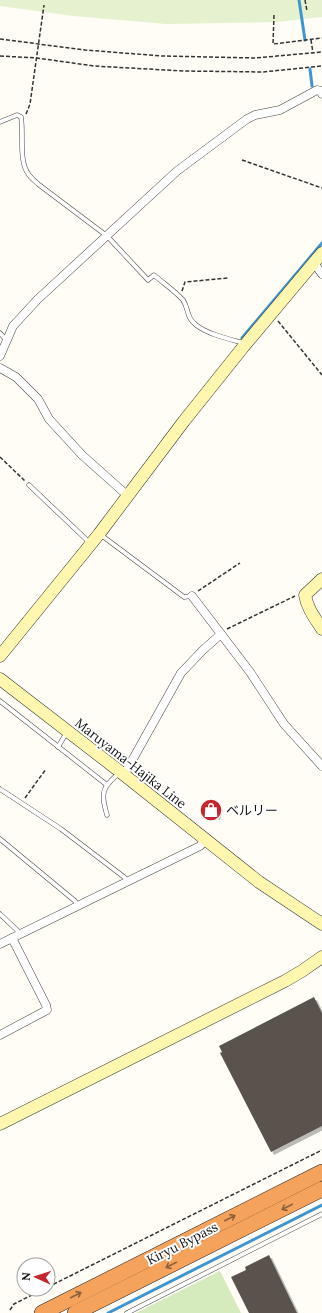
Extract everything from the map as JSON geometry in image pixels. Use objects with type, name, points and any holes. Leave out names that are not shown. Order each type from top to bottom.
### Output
[{"type":"highway","name":"Kiryu Bypass","points":[[42,1313],[322,1172]]},
{"type":"highway","name":"Kiryu Bypass","points":[[75,1313],[322,1190]]},
{"type":"street","points":[[0,356],[13,326],[25,312],[177,171],[247,119],[255,115],[280,110],[317,90],[321,91],[322,94]]},
{"type":"street","points":[[0,656],[99,534],[180,427],[244,346],[322,253]]},
{"type":"street","points":[[314,263],[322,274]]},
{"type":"street","points":[[0,368],[16,378],[38,399],[49,419],[78,450],[128,496]]},
{"type":"street","points":[[322,579],[305,595],[306,601],[314,618],[322,629]]},
{"type":"street","points":[[192,596],[250,672],[284,724],[322,766]]},
{"type":"street","points":[[122,773],[181,673],[202,650],[221,634]]},
{"type":"street","name":"Maruyama-Hajika Line","points":[[0,679],[260,882],[322,924]]},
{"type":"street","points":[[0,944],[200,846],[206,839]]},
{"type":"street","points":[[0,1035],[47,1010],[46,1005],[12,938]]},
{"type":"street","points":[[0,1124],[285,981],[322,957]]},
{"type":"lane","points":[[0,122],[17,115],[21,117],[24,161],[29,175],[38,184],[107,236],[148,280],[154,276],[179,296],[184,302],[188,316],[195,324],[206,331],[240,342],[244,346]]},
{"type":"lane","points":[[0,333],[6,340]]},
{"type":"lane","points":[[29,485],[91,543]]},
{"type":"lane","points":[[99,534],[184,597],[192,596]]},
{"type":"lane","points":[[0,701],[107,785]]},
{"type":"lane","points":[[58,747],[67,731]]},
{"type":"lane","points":[[107,815],[103,798],[107,785],[122,773]]},
{"type":"lane","points":[[0,789],[62,829],[124,877],[127,881]]},
{"type":"lane","points":[[0,839],[75,901],[78,906]]},
{"type":"lane","points":[[0,914],[21,934]]},
{"type":"lane","points":[[127,1313],[322,1214]]},
{"type":"path","points":[[305,0],[307,11]]},
{"type":"path","points":[[21,117],[26,113],[30,104],[44,5]]},
{"type":"path","points":[[274,14],[273,44],[322,38]]},
{"type":"path","points":[[0,38],[85,50],[162,56],[254,58],[322,52]]},
{"type":"path","points":[[311,40],[313,53]]},
{"type":"path","points":[[0,56],[37,58],[94,66],[221,72],[263,72],[322,66]]},
{"type":"path","points":[[242,160],[322,188]]},
{"type":"path","points":[[179,296],[186,282],[228,278]]},
{"type":"path","points":[[272,313],[322,376]]},
{"type":"path","points":[[0,457],[29,485]]},
{"type":"path","points":[[192,596],[240,563]]},
{"type":"path","points":[[221,634],[226,629],[294,596],[305,595]]},
{"type":"path","points":[[21,803],[46,769]]},
{"type":"path","points":[[56,1283],[322,1150]]},
{"type":"path","points":[[10,1310],[14,1304],[28,1297]]},
{"type":"green space","points":[[0,0],[322,0],[322,17],[277,22],[166,24],[73,16],[0,6]]},
{"type":"green space","points":[[220,1271],[241,1313],[136,1313]]},
{"type":"building","points":[[204,802],[220,807],[217,817],[202,812]]},
{"type":"building","points":[[314,997],[322,1013],[322,1126],[271,1152],[220,1053],[222,1052],[219,1046]]},
{"type":"building","points":[[269,1255],[297,1313],[249,1313],[231,1277],[246,1270],[245,1267]]},
{"type":"waterway","points":[[299,0],[305,40]]},
{"type":"waterway","points":[[310,69],[312,86]]},
{"type":"waterway","points":[[242,338],[322,243]]},
{"type":"waterway","points":[[108,1313],[322,1205]]},
{"type":"place","name":"ベルリー","points":[[211,810]]}]
